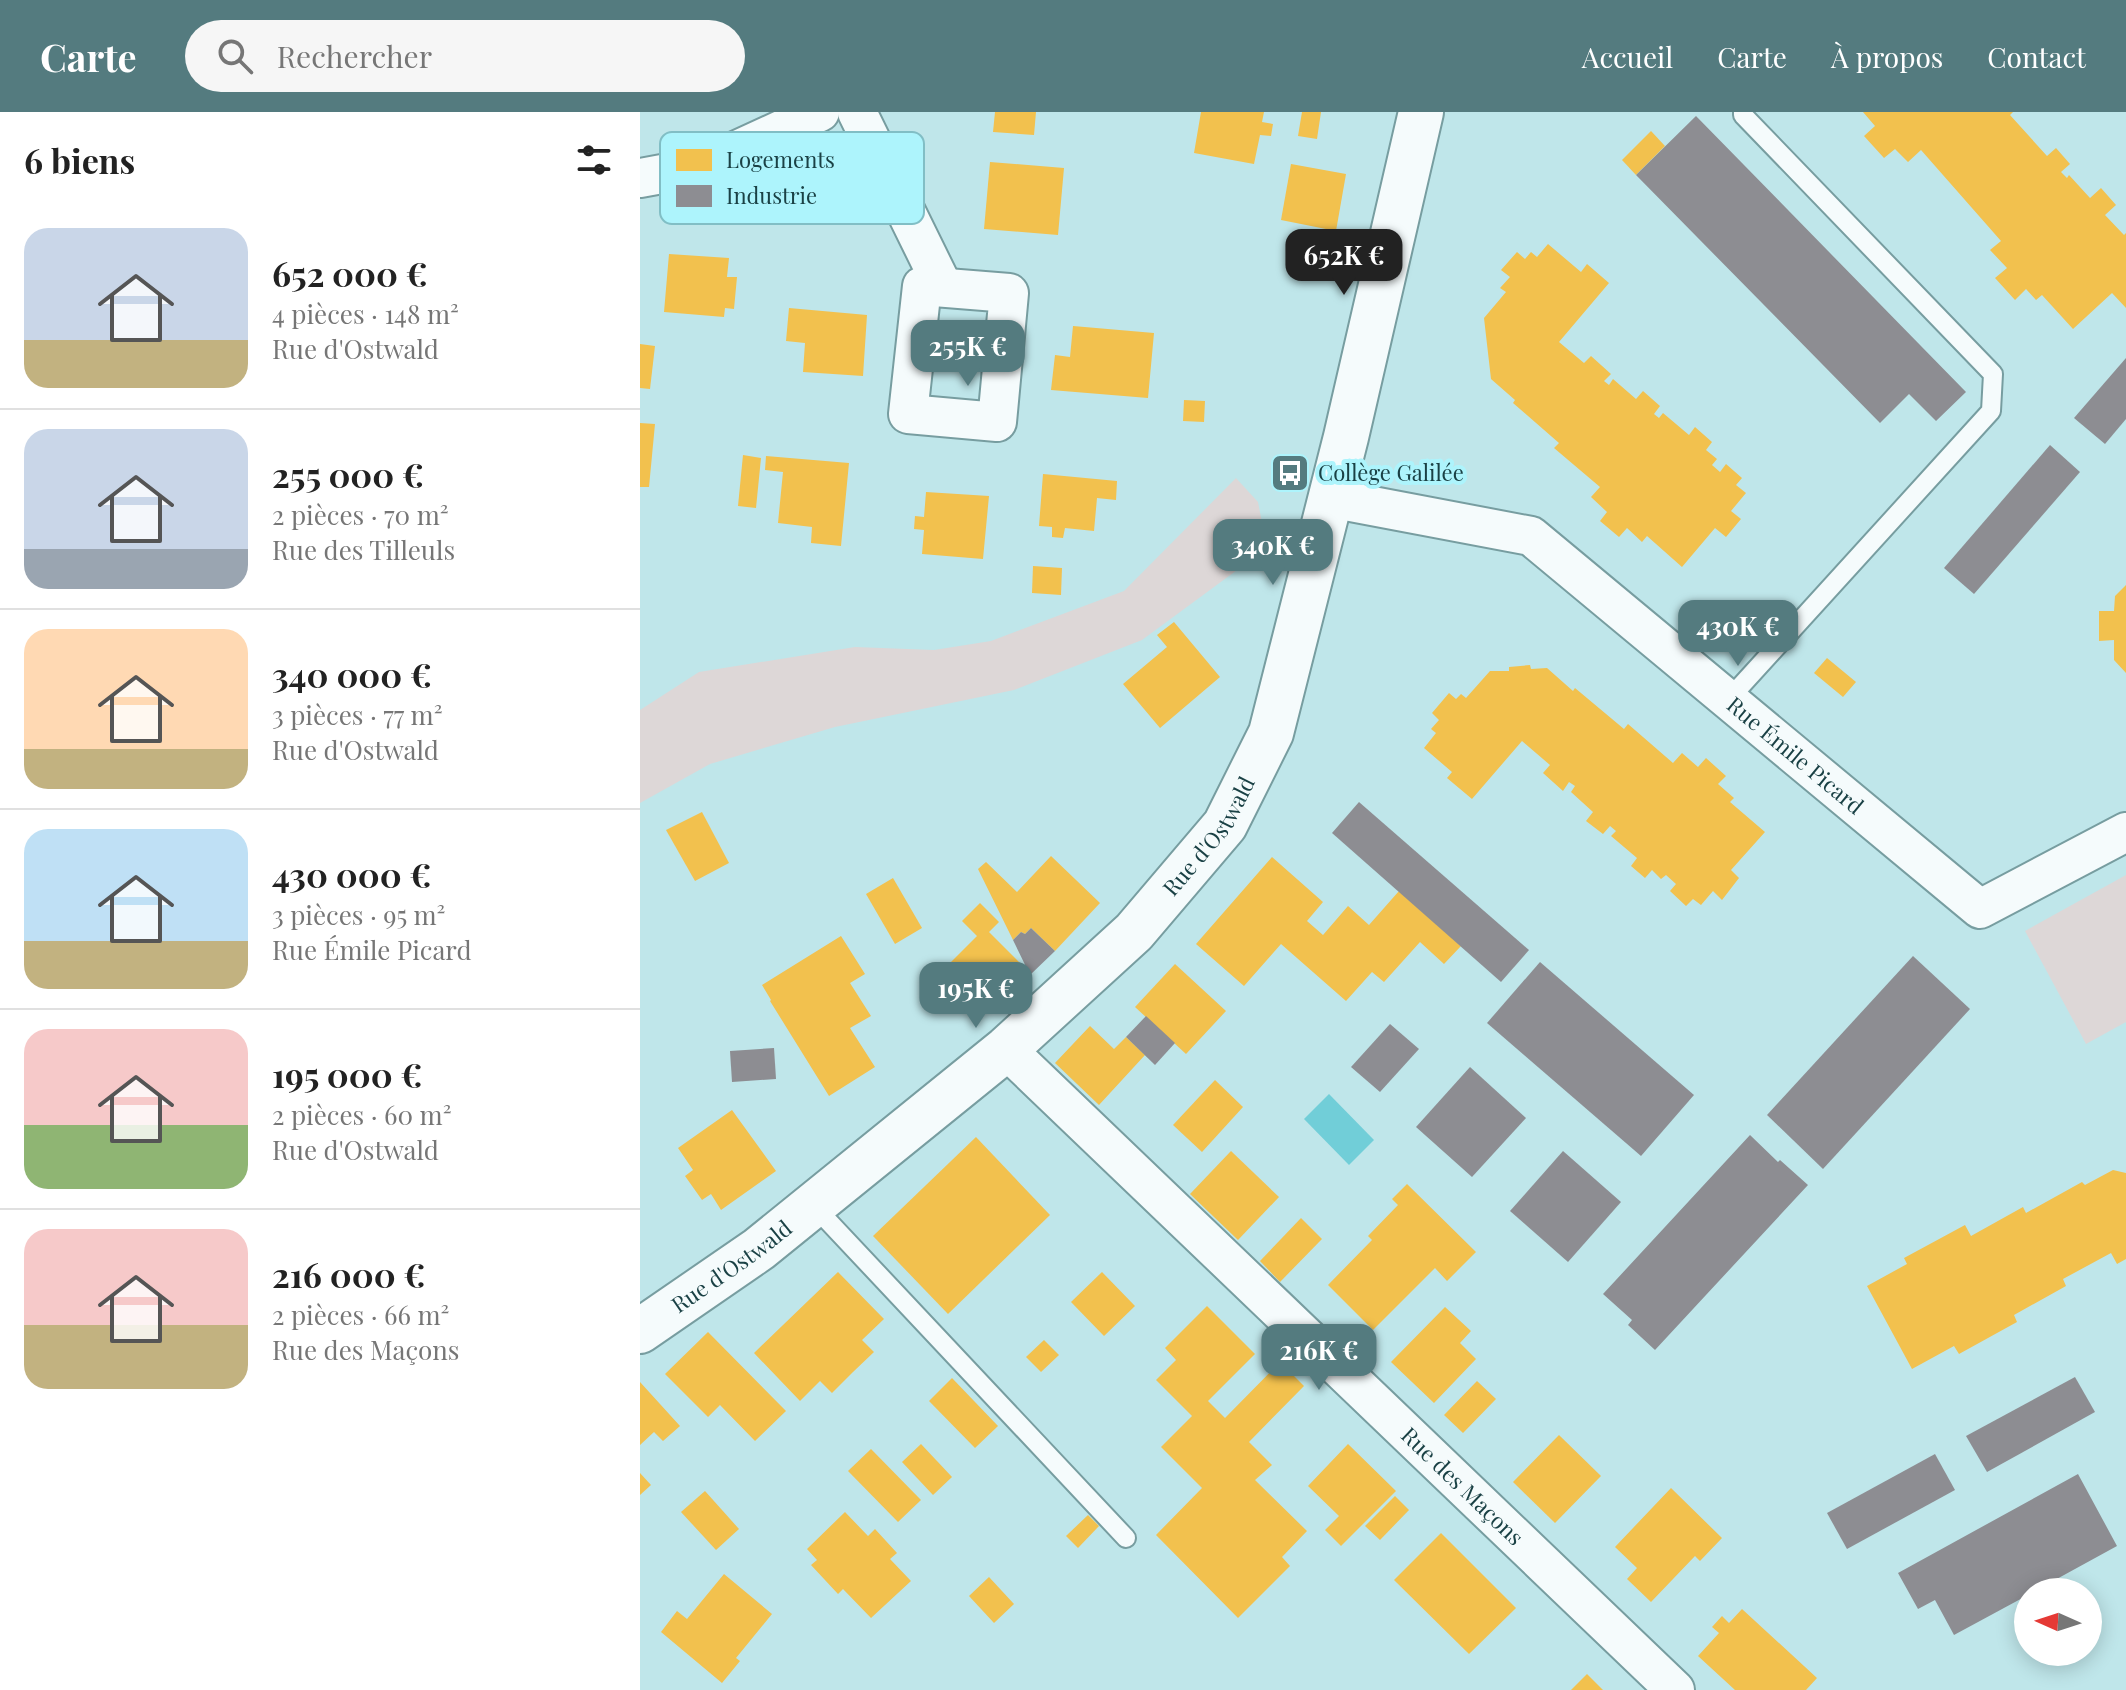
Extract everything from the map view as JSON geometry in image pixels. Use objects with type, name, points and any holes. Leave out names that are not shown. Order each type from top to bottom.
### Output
[{"type":"main road","name":"Rue d'Ostwald","points":[[640,1331],[759,1249],[1006,1049],[1134,932],[1225,825],[1271,733],[1346,437],[1421,112]]},
{"type":"street","points":[[857,112],[867,132]]},
{"type":"street","points":[[768,132],[797,117]]},
{"type":"street","points":[[640,178],[660,174]]},
{"type":"street","points":[[912,224],[943,287]]},
{"type":"street","name":"Rue Émile Picard","points":[[1330,498],[1531,536],[1980,909],[2126,832]]},
{"type":"street","name":"Rue des Maçons","points":[[1006,1049],[1675,1690]]},
{"type":"lane","points":[[1728,700],[1991,411],[1993,374],[1743,112]]},
{"type":"lane","points":[[813,1205],[1126,1538]]},
{"type":"shaded area","points":[[1236,478],[1258,502],[1267,548],[1142,640],[1014,690],[835,727],[710,764],[640,803],[640,710],[699,672],[855,647],[934,650],[991,641],[1124,591]]},
{"type":"shaded area","points":[[2126,875],[2126,1022],[2086,1044],[2025,931]]},
{"type":"water","points":[[1329,1094],[1374,1140],[1349,1165],[1304,1119]]},
{"type":"building: Logements","points":[[995,112],[1036,112],[1034,135],[993,132]]},
{"type":"building: Logements","points":[[1201,112],[1264,112],[1262,122],[1273,124],[1271,136],[1260,135],[1254,164],[1194,153]]},
{"type":"building: Logements","points":[[1302,112],[1321,112],[1317,139],[1298,136]]},
{"type":"building: Logements","points":[[1863,112],[2013,112],[2010,115],[2047,156],[2056,148],[2070,164],[2061,172],[2067,178],[2069,175],[2090,198],[2101,188],[2116,205],[2105,215],[2124,235],[2126,233],[2126,308],[2112,293],[2073,329],[2042,295],[2036,300],[2026,289],[2015,300],[1995,278],[2007,268],[1990,250],[2001,241],[1921,150],[1908,162],[1895,149],[1884,158],[1864,136],[1875,126]]},
{"type":"building: Logements","points":[[1651,131],[1665,146],[1636,175],[1622,160]]},
{"type":"building: Logements","points":[[990,162],[1064,168],[1058,235],[984,229]]},
{"type":"building: Logements","points":[[1291,164],[1346,174],[1336,231],[1281,220]]},
{"type":"building: Logements","points":[[1548,244],[1581,272],[1587,264],[1609,283],[1559,342],[1584,363],[1591,356],[1611,374],[1604,381],[1609,385],[1613,379],[1636,399],[1643,391],[1660,406],[1654,414],[1659,418],[1663,413],[1689,435],[1695,427],[1712,442],[1706,450],[1717,459],[1712,465],[1720,472],[1726,464],[1742,478],[1736,485],[1746,493],[1731,511],[1741,519],[1726,537],[1715,528],[1682,567],[1647,536],[1642,542],[1627,528],[1619,537],[1600,521],[1607,512],[1591,497],[1600,487],[1554,448],[1559,443],[1491,379],[1484,318],[1506,292],[1500,288],[1510,277],[1501,270],[1517,252],[1525,259],[1531,252],[1537,257]]},
{"type":"building: Logements","points":[[669,254],[729,258],[727,277],[737,277],[734,309],[725,308],[724,317],[664,312]]},
{"type":"building: Logements","points":[[789,308],[867,315],[863,376],[803,372],[805,343],[786,341]]},
{"type":"building: Logements","points":[[1073,326],[1154,333],[1148,398],[1051,390],[1055,355],[1070,357]]},
{"type":"building: Logements","points":[[640,344],[655,346],[650,389],[640,388]]},
{"type":"building: Logements","points":[[1184,400],[1205,401],[1204,422],[1183,421]]},
{"type":"building: Logements","points":[[640,423],[655,424],[649,487],[640,487]]},
{"type":"building: Logements","points":[[743,455],[761,458],[756,508],[738,506]]},
{"type":"building: Logements","points":[[766,456],[849,463],[841,546],[811,543],[812,527],[778,523],[783,472],[765,470]]},
{"type":"building: Logements","points":[[1043,474],[1117,481],[1116,500],[1097,498],[1094,531],[1065,528],[1063,538],[1052,537],[1052,527],[1039,526]]},
{"type":"building: Logements","points":[[926,492],[989,496],[983,559],[922,554],[924,530],[914,529],[915,516],[924,517]]},
{"type":"building: Logements","points":[[1033,566],[1062,568],[1061,595],[1032,593]]},
{"type":"building: Logements","points":[[2126,585],[2126,673],[2114,660],[2114,640],[2099,641],[2099,611],[2114,611],[2115,596]]},
{"type":"building: Logements","points":[[1174,622],[1220,677],[1160,728],[1123,684],[1167,647],[1157,635]]},
{"type":"building: Logements","points":[[1827,658],[1856,682],[1843,697],[1814,673]]},
{"type":"building: Logements","points":[[1530,665],[1531,669],[1547,668],[1624,729],[1628,724],[1673,763],[1682,753],[1698,767],[1706,758],[1726,776],[1718,784],[1734,798],[1730,802],[1765,832],[1731,870],[1739,878],[1722,900],[1713,891],[1701,905],[1693,899],[1686,906],[1670,891],[1676,884],[1666,875],[1661,879],[1652,870],[1645,878],[1631,866],[1637,858],[1611,836],[1616,831],[1610,826],[1603,834],[1586,821],[1593,812],[1571,792],[1575,786],[1569,782],[1563,791],[1543,773],[1550,765],[1522,741],[1472,799],[1447,778],[1452,772],[1424,748],[1436,733],[1431,729],[1439,720],[1432,713],[1449,693],[1456,699],[1461,694],[1466,698],[1490,671],[1509,671],[1509,667]]},
{"type":"building: Logements","points":[[702,812],[729,863],[695,881],[666,830]]},
{"type":"building: Logements","points":[[1051,856],[1100,903],[1055,951],[1031,928],[1013,940],[978,869],[986,862],[1017,892]]},
{"type":"building: Logements","points":[[1272,857],[1323,902],[1307,921],[1323,935],[1348,906],[1369,925],[1399,891],[1461,946],[1444,964],[1420,942],[1384,982],[1372,972],[1346,1001],[1281,944],[1244,986],[1196,944]]},
{"type":"building: Logements","points":[[893,878],[922,928],[895,944],[866,894]]},
{"type":"building: Logements","points":[[980,903],[999,922],[989,932],[1027,970],[985,1011],[944,969],[977,936],[962,921]]},
{"type":"building: Logements","points":[[841,936],[865,974],[850,983],[871,1016],[850,1028],[875,1067],[829,1096],[762,985]]},
{"type":"building: Logements","points":[[1175,964],[1226,1011],[1186,1054],[1135,1007]]},
{"type":"building: Logements","points":[[1090,1026],[1114,1049],[1126,1037],[1145,1055],[1099,1105],[1055,1063]]},
{"type":"building: Logements","points":[[1215,1080],[1243,1107],[1202,1152],[1173,1125]]},
{"type":"building: Logements","points":[[732,1110],[776,1171],[721,1210],[711,1194],[702,1200],[685,1176],[693,1170],[678,1148]]},
{"type":"building: Logements","points":[[976,1137],[1050,1215],[948,1314],[873,1236]]},
{"type":"building: Logements","points":[[1231,1151],[1279,1197],[1238,1240],[1190,1194]]},
{"type":"building: Logements","points":[[2113,1170],[2126,1173],[2126,1259],[2117,1264],[2111,1253],[2063,1279],[2066,1286],[2014,1315],[2017,1322],[1959,1354],[1954,1346],[1912,1369],[1867,1286],[1907,1264],[1904,1258],[1965,1225],[1971,1236],[2023,1207],[2026,1213],[2082,1182],[2085,1185]]},
{"type":"building: Logements","points":[[1407,1184],[1476,1252],[1447,1281],[1435,1268],[1373,1330],[1328,1285],[1372,1240],[1368,1236],[1398,1205],[1392,1199]]},
{"type":"building: Logements","points":[[1301,1218],[1322,1239],[1280,1282],[1260,1261]]},
{"type":"building: Logements","points":[[838,1272],[884,1319],[862,1340],[874,1352],[832,1393],[820,1381],[800,1401],[754,1353]]},
{"type":"building: Logements","points":[[1102,1272],[1135,1306],[1104,1336],[1071,1302]]},
{"type":"building: Logements","points":[[1207,1306],[1255,1354],[1208,1401],[1225,1418],[1280,1362],[1304,1386],[1249,1442],[1272,1465],[1255,1480],[1307,1531],[1282,1557],[1290,1566],[1238,1618],[1156,1535],[1202,1488],[1161,1447],[1192,1416],[1156,1380],[1176,1360],[1165,1348]]},
{"type":"building: Logements","points":[[1445,1307],[1471,1331],[1460,1343],[1476,1359],[1434,1403],[1391,1362]]},
{"type":"building: Logements","points":[[708,1332],[786,1411],[755,1441],[720,1405],[708,1417],[665,1374]]},
{"type":"building: Logements","points":[[1044,1340],[1059,1355],[1041,1372],[1026,1357]]},
{"type":"building: Logements","points":[[952,1378],[998,1426],[975,1448],[929,1401]]},
{"type":"building: Logements","points":[[1477,1381],[1496,1399],[1463,1433],[1444,1415]]},
{"type":"building: Logements","points":[[640,1382],[680,1426],[663,1441],[654,1432],[640,1445]]},
{"type":"building: Logements","points":[[1559,1435],[1601,1476],[1555,1523],[1513,1482]]},
{"type":"building: Logements","points":[[921,1444],[952,1477],[933,1495],[902,1462]]},
{"type":"building: Logements","points":[[1348,1444],[1396,1491],[1341,1546],[1325,1530],[1339,1516],[1308,1486]]},
{"type":"building: Logements","points":[[871,1449],[921,1500],[898,1522],[848,1471]]},
{"type":"building: Logements","points":[[640,1473],[651,1485],[640,1495]]},
{"type":"building: Logements","points":[[1671,1488],[1722,1538],[1700,1561],[1695,1556],[1651,1602],[1627,1579],[1637,1568],[1615,1547]]},
{"type":"building: Logements","points":[[705,1491],[739,1529],[716,1550],[681,1512]]},
{"type":"building: Logements","points":[[1395,1496],[1409,1510],[1380,1540],[1365,1526]]},
{"type":"building: Logements","points":[[845,1512],[868,1536],[875,1529],[897,1553],[890,1559],[911,1581],[871,1618],[843,1589],[838,1594],[811,1565],[817,1560],[807,1549]]},
{"type":"building: Logements","points":[[1088,1515],[1099,1526],[1078,1548],[1066,1536]]},
{"type":"building: Logements","points":[[1441,1533],[1516,1608],[1469,1654],[1394,1580]]},
{"type":"building: Logements","points":[[724,1574],[772,1614],[736,1658],[740,1661],[722,1683],[661,1632],[677,1611],[687,1619]]},
{"type":"building: Logements","points":[[989,1577],[1014,1604],[994,1623],[969,1596]]},
{"type":"building: Logements","points":[[1742,1609],[1817,1678],[1806,1690],[1735,1690],[1698,1656],[1719,1633],[1712,1627],[1722,1616],[1729,1623]]},
{"type":"building: Logements","points":[[1587,1674],[1603,1690],[1571,1690]]},
{"type":"building: Industrie","points":[[1696,116],[1966,392],[1936,421],[1909,394],[1880,423],[1636,175]]},
{"type":"building: Industrie","points":[[2126,358],[2126,419],[2105,444],[2074,418]]},
{"type":"building: Industrie","points":[[2050,445],[2080,472],[1974,594],[1944,568]]},
{"type":"building: Industrie","points":[[1359,802],[1529,950],[1501,982],[1332,833]]},
{"type":"building: Industrie","points":[[1031,928],[1055,951],[1030,975],[1013,940]]},
{"type":"building: Industrie","points":[[1913,956],[1970,1009],[1823,1169],[1767,1115]]},
{"type":"building: Industrie","points":[[1540,962],[1694,1095],[1641,1156],[1487,1023]]},
{"type":"building: Industrie","points":[[1146,1016],[1175,1043],[1155,1065],[1126,1037]]},
{"type":"building: Industrie","points":[[1390,1024],[1419,1049],[1380,1092],[1351,1067]]},
{"type":"building: Industrie","points":[[774,1048],[776,1079],[732,1082],[730,1051]]},
{"type":"building: Industrie","points":[[1470,1067],[1526,1118],[1472,1177],[1416,1127]]},
{"type":"building: Industrie","points":[[1750,1135],[1808,1185],[1655,1350],[1628,1325],[1632,1320],[1603,1294]]},
{"type":"building: Industrie","points":[[1563,1151],[1621,1202],[1568,1262],[1510,1211]]},
{"type":"building: Industrie","points":[[2075,1377],[2095,1412],[1987,1472],[1966,1436]]},
{"type":"building: Industrie","points":[[1935,1454],[1955,1490],[1847,1549],[1827,1513]]},
{"type":"building: Industrie","points":[[2078,1474],[2117,1546],[2059,1578],[2014,1578],[2014,1603],[1954,1635],[1935,1600],[1918,1609],[1898,1573]]},
{"type":"place","name":"Collège Galilée","points":[[1290,473]]}]
